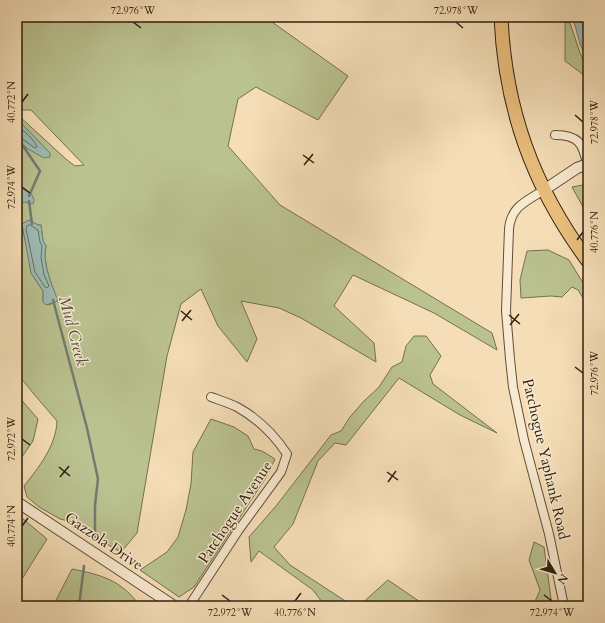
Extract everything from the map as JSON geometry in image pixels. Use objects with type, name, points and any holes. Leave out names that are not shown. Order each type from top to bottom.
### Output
[{"type":"main road","points":[[501,17],[504,57],[511,99],[528,155],[544,190],[567,233],[588,261]]},
{"type":"street","points":[[544,190],[577,168],[588,164],[583,146],[580,143],[567,136],[555,135]]},
{"type":"street","name":"Patchogue Yaphank Road","points":[[544,190],[520,205],[514,212],[511,219],[509,229],[506,311],[510,359],[524,440],[549,534],[564,606]]},
{"type":"street","name":"Patchogue Avenue","points":[[189,606],[238,531],[281,472],[287,454],[278,440],[252,418],[237,407],[211,397]]},
{"type":"street","name":"Gazzola Drive","points":[[17,502],[174,606]]},
{"type":"green space","points":[[17,17],[265,17],[348,76],[318,120],[256,87],[238,99],[228,146],[280,205],[492,333],[497,350],[434,313],[353,275],[334,306],[374,343],[376,362],[301,318],[279,308],[241,301],[257,339],[247,362],[218,326],[201,289],[181,304],[167,356],[137,533],[121,552],[79,529],[79,522],[60,519],[39,507],[27,497],[24,486],[46,456],[54,439],[57,421],[17,373],[17,355],[19,354],[17,351],[17,199],[22,204],[22,189],[17,185],[17,140],[34,152],[23,125],[17,121],[17,116],[19,116],[75,166],[84,165],[31,110],[17,110]],"holes":[[[29,220],[41,225],[43,241],[46,246],[46,267],[57,301],[49,305],[43,302],[43,291],[31,273],[27,245],[22,230]]]},
{"type":"green space","points":[[565,22],[570,23],[580,53],[588,70],[588,78],[565,61]]},
{"type":"green space","points":[[588,184],[588,216],[572,187]]},
{"type":"green space","points":[[548,250],[569,260],[588,291],[588,306],[578,290],[572,287],[562,297],[551,296],[521,298],[520,280],[527,251]]},
{"type":"green space","points":[[414,336],[426,336],[441,356],[430,375],[433,384],[497,433],[460,415],[399,378],[346,445],[335,443],[318,461],[293,524],[274,547],[290,565],[353,606],[325,606],[313,590],[259,551],[251,562],[249,537],[276,506],[331,435],[341,431],[350,417],[379,387],[392,367],[402,362],[406,346]]},
{"type":"green space","points":[[17,395],[38,419],[33,441],[17,464]]},
{"type":"green space","points":[[211,419],[234,427],[248,436],[254,449],[262,451],[275,459],[267,476],[194,587],[179,597],[140,570],[167,552],[178,537],[186,510],[191,484],[193,452]]},
{"type":"green space","points":[[22,518],[47,539],[17,587],[17,521]]},
{"type":"green space","points":[[534,542],[544,547],[552,606],[533,606],[540,590],[529,560]]},
{"type":"green space","points":[[72,569],[102,576],[118,584],[133,597],[140,606],[53,606]]},
{"type":"green space","points":[[388,580],[426,606],[359,606]]},
{"type":"water","points":[[577,19],[582,22],[588,39],[588,62],[580,44],[574,22]]},
{"type":"water","points":[[17,121],[23,125],[50,153],[50,157],[44,158],[28,149],[17,140]]},
{"type":"water","points":[[17,185],[32,195],[34,200],[33,204],[24,202],[22,204],[17,199]]},
{"type":"water","points":[[29,220],[41,225],[43,241],[46,246],[46,267],[58,301],[46,305],[43,302],[43,291],[31,273],[22,224]]},
{"type":"waterway","name":"Mud Creek","points":[[21,143],[40,171],[29,196]]},
{"type":"waterway","name":"Mud Creek","points":[[29,201],[32,224]]},
{"type":"waterway","name":"Mud Creek","points":[[53,300],[87,428],[98,479],[95,505],[95,540]]},
{"type":"waterway","name":"Mud Creek","points":[[79,606],[84,566]]}]
